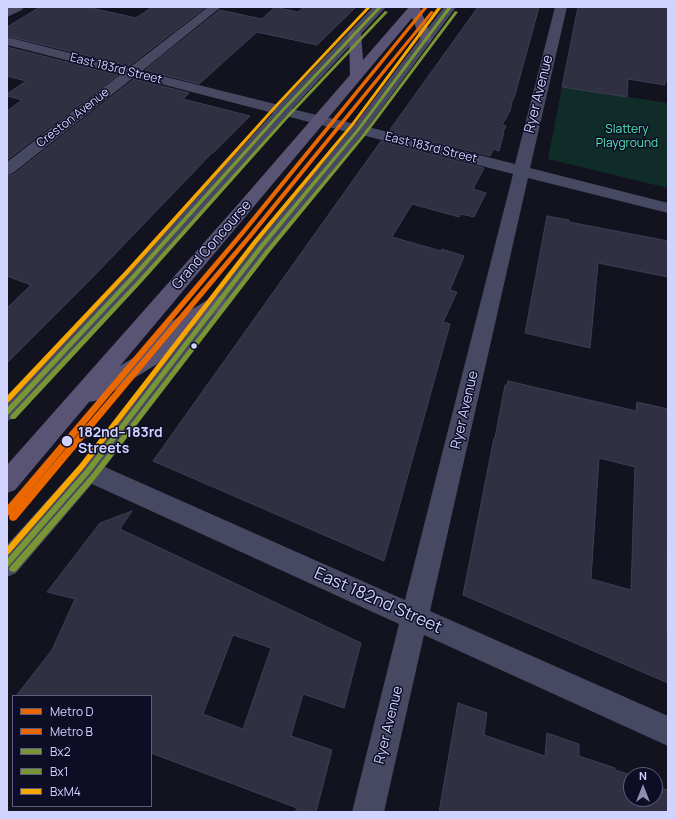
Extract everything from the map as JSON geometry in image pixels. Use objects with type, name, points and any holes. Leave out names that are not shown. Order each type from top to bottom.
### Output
[{"type":"main road","points":[[415,7],[426,39]]},
{"type":"main road","name":"Grand Concourse","points":[[7,482],[415,7]]},
{"type":"main road","points":[[355,34],[357,76]]},
{"type":"main road","points":[[73,405],[150,358],[179,326],[218,303]]},
{"type":"street","points":[[7,13],[18,7]]},
{"type":"street","name":"Creston Avenue","points":[[7,170],[215,7]]},
{"type":"street","points":[[7,412],[135,275],[282,111],[380,7]]},
{"type":"street","points":[[7,564],[88,471],[218,303],[358,130],[450,7]]},
{"type":"street","name":"Ryer Avenue","points":[[368,812],[560,7]]},
{"type":"street","name":"East 183rd Street","points":[[7,41],[668,208]]},
{"type":"street","name":"East 182nd Street","points":[[88,471],[668,731]]},
{"type":"green space","name":"Slattery Playground","points":[[562,87],[668,103],[668,188],[548,159]]},
{"type":"building","points":[[40,7],[87,7],[136,18],[152,7],[206,7],[129,66],[7,36],[7,27]]},
{"type":"building","points":[[275,7],[298,12],[304,7],[356,7],[317,45],[257,32],[199,84],[145,70],[220,10],[262,19]]},
{"type":"building","points":[[478,7],[539,7],[515,95],[511,104],[511,109],[502,125],[506,126],[503,132],[499,151],[493,149],[490,156],[389,131]]},
{"type":"building","points":[[578,7],[668,7],[668,81],[665,81],[665,85],[628,79],[627,97],[562,87]]},
{"type":"building","points":[[7,47],[118,75],[7,160],[7,111],[22,100],[7,96],[7,94],[26,81],[7,76]]},
{"type":"building","points":[[134,79],[189,93],[183,99],[250,116],[7,363],[7,308],[31,285],[7,276],[7,176],[14,174]]},
{"type":"building","points":[[381,141],[484,168],[473,189],[486,193],[474,217],[461,214],[459,217],[412,204],[392,237],[464,256],[450,290],[457,292],[443,322],[450,324],[384,561],[153,461]]},
{"type":"building","points":[[547,216],[569,220],[569,222],[668,241],[668,277],[598,263],[590,348],[525,333]]},
{"type":"building","points":[[508,381],[636,411],[637,402],[668,409],[668,683],[463,595],[505,385],[507,385]],"holes":[[[599,458],[635,467],[631,590],[591,579]]]},
{"type":"building","points":[[132,511],[120,529],[361,643],[344,708],[303,694],[291,736],[332,750],[316,812],[295,812],[297,808],[152,753],[152,695],[17,695],[52,650],[75,599],[47,592],[100,523]],"holes":[[[233,635],[271,648],[243,729],[203,714]]]},
{"type":"building","points":[[458,703],[487,713],[484,735],[545,756],[547,733],[579,744],[579,756],[615,768],[615,770],[623,772],[623,807],[663,807],[663,789],[668,790],[668,812],[439,812]]},
{"type":"metro line","name":"D","points":[[7,512],[244,231],[426,7]]},
{"type":"metro line","name":"B","points":[[13,517],[250,236],[432,12]]},
{"type":"transit line","name":"BxM4","points":[[7,400],[129,270],[276,106],[369,7]]},
{"type":"transit line","name":"Bx2","points":[[7,412],[135,275],[282,111],[380,7]]},
{"type":"transit line","name":"BxM4","points":[[7,552],[82,466],[255,242],[352,125],[440,7]]},
{"type":"transit line","name":"Bx2","points":[[7,564],[88,471],[261,247],[358,130],[450,7]]},
{"type":"transit line","name":"Bx1","points":[[13,417],[141,280],[288,116],[386,12]]},
{"type":"transit line","name":"Bx1","points":[[13,569],[94,476],[267,252],[364,135],[456,12]]},
{"type":"place","name":"182nd–183rd Streets","points":[[67,441]]}]
